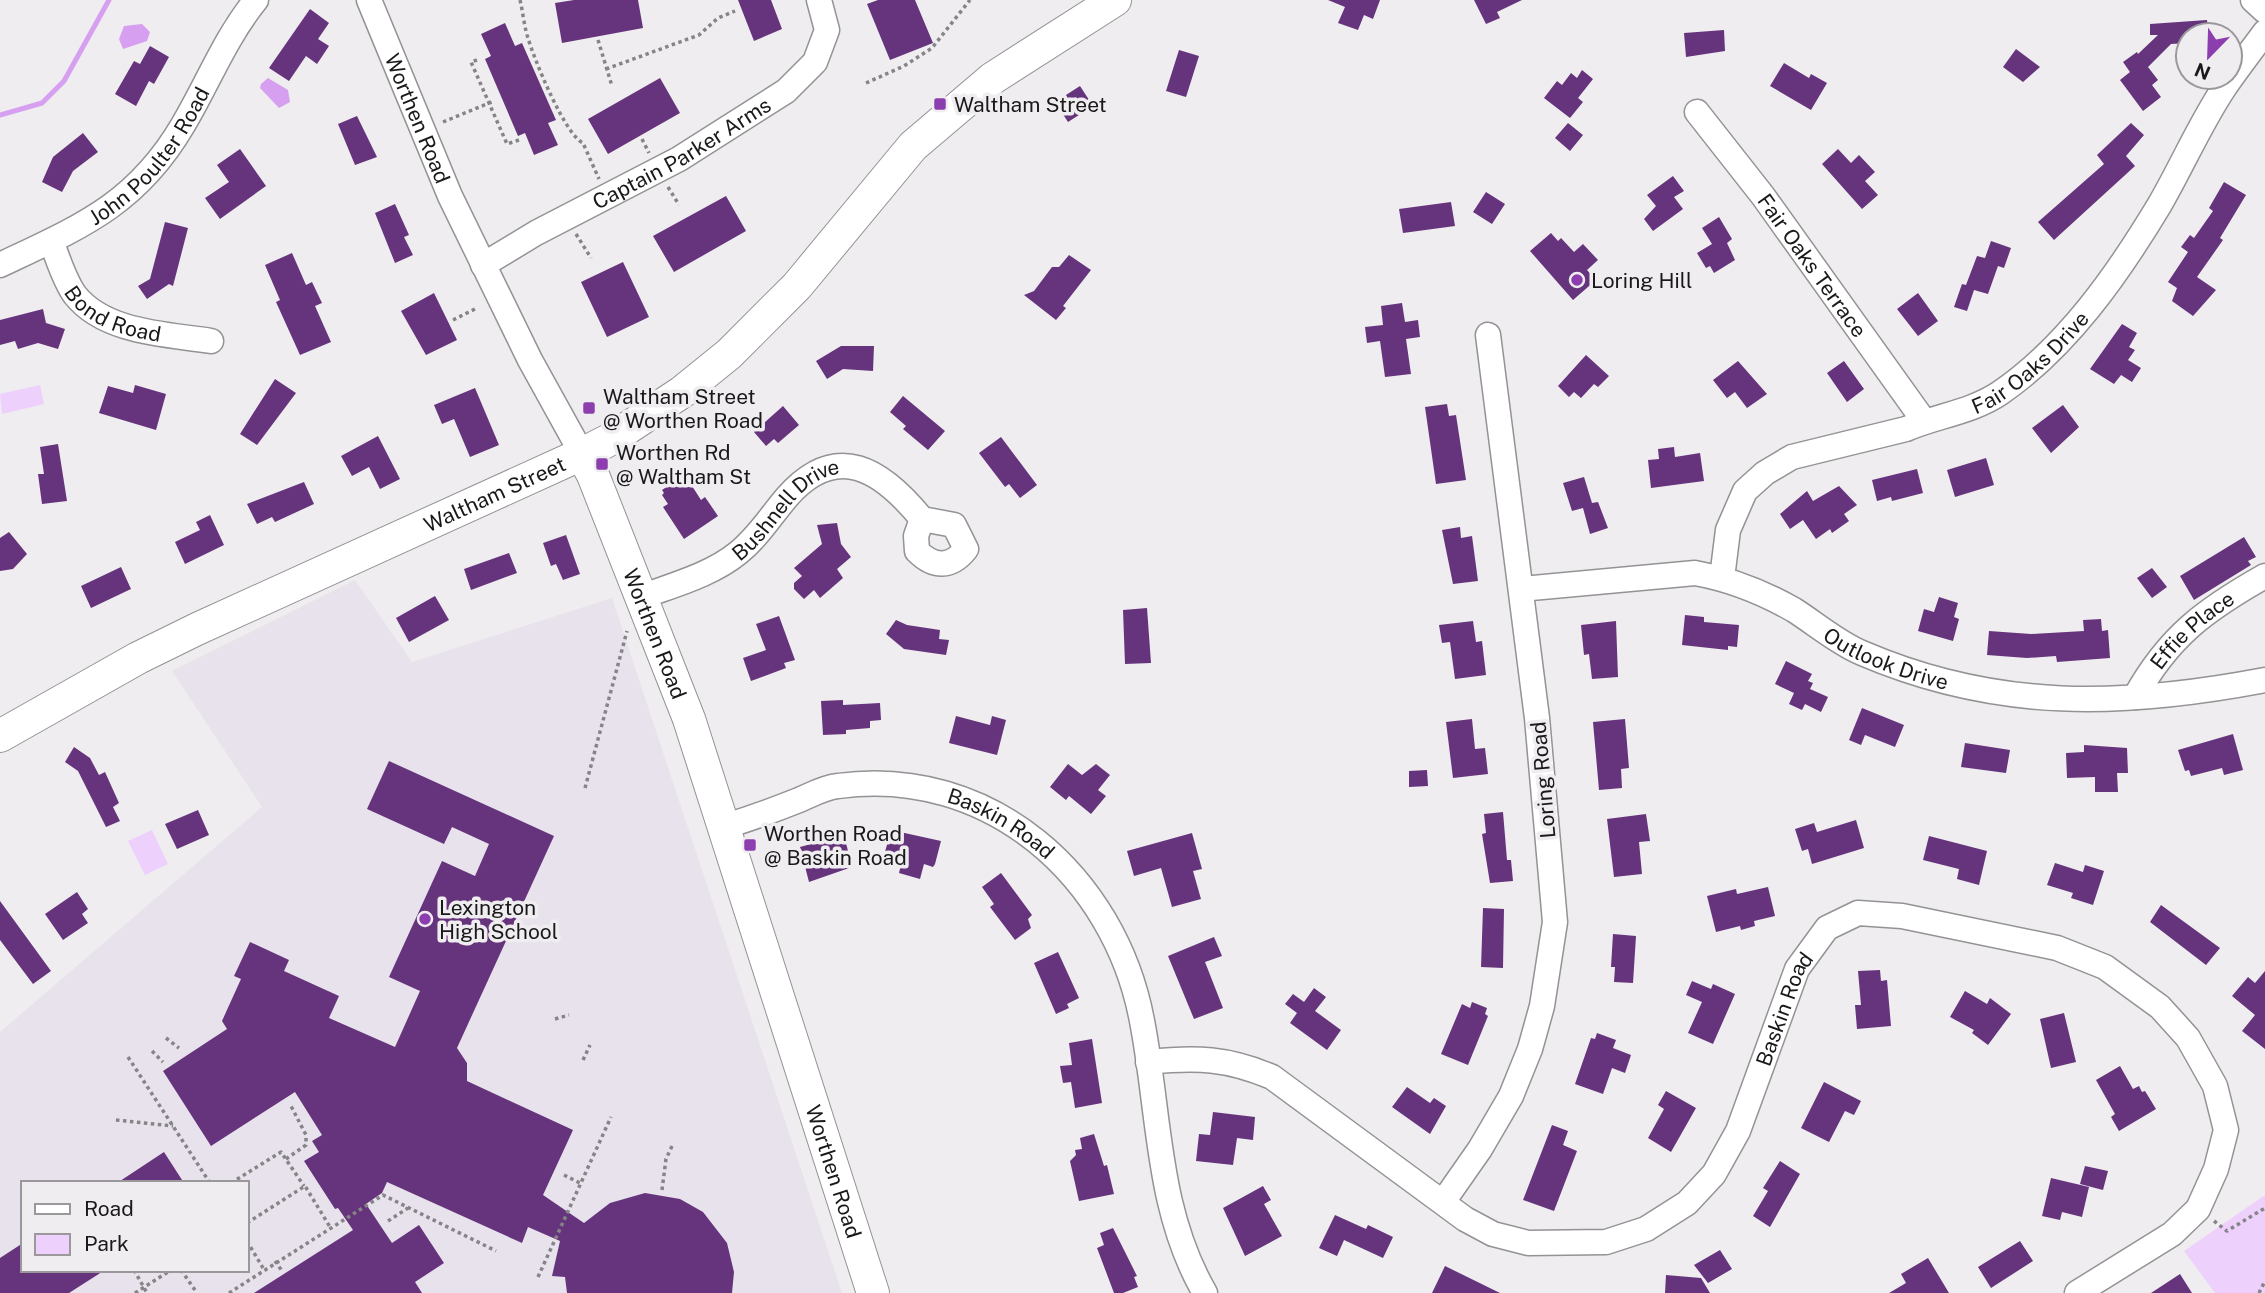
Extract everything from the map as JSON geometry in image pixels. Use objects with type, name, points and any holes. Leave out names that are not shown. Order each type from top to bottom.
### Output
[{"type":"main road","name":"Waltham Street","points":[[0,736],[138,658],[197,629],[582,454],[611,439],[682,393],[729,354],[797,286],[913,146],[993,79],[1115,0]]},
{"type":"main road","name":"Worthen Road","points":[[582,454],[689,719],[873,1293]]},
{"type":"street","name":"John Poulter Road","points":[[0,265],[88,223],[130,194],[162,159],[227,42],[256,0]]},
{"type":"street","name":"Worthen Road","points":[[369,0],[450,196],[582,454]]},
{"type":"street","name":"Captain Parker Arms","points":[[484,265],[566,218],[679,159],[786,91],[815,62],[827,30],[819,0]]},
{"type":"street","points":[[2253,0],[2265,11]]},
{"type":"street","name":"Fair Oaks Drive","points":[[1722,578],[1728,530],[1745,491],[1765,472],[1792,457],[1842,447],[1924,421],[1936,420],[1997,395],[2049,357],[2099,294],[2151,217],[2223,89],[2265,32]]},
{"type":"street","name":"Fair Oaks Terrace","points":[[1697,113],[1763,196],[1924,421]]},
{"type":"street","name":"Bond Road","points":[[51,241],[73,292],[82,303],[104,317],[129,328],[211,341]]},
{"type":"street","name":"Loring Road","points":[[1443,1202],[1480,1149],[1511,1096],[1530,1049],[1542,1006],[1555,922],[1537,718],[1488,335]]},
{"type":"street","name":"Bushnell Drive","points":[[641,597],[701,574],[736,556],[762,532],[788,496],[811,477],[832,466],[856,465],[880,477],[922,519]]},
{"type":"street","name":"Outlook Drive","points":[[1522,589],[1695,573],[1722,578],[1792,609],[1858,652],[1961,687],[2029,698],[2135,697],[2200,692],[2265,680]]},
{"type":"street","name":"Effie Place","points":[[2135,697],[2151,669],[2179,634],[2217,603],[2265,576]]},
{"type":"street","name":"Baskin Road","points":[[723,827],[834,786],[868,782],[929,789],[968,801],[1003,817],[1046,846],[1075,877],[1105,921],[1131,981],[1142,1019],[1160,1160],[1176,1226],[1192,1271],[1205,1293]]},
{"type":"street","name":"Baskin Road","points":[[1148,1062],[1197,1057],[1241,1064],[1272,1077],[1443,1202],[1493,1234],[1528,1243],[1606,1242],[1646,1229],[1686,1203],[1714,1174],[1738,1131],[1797,969],[1827,929],[1858,913],[1902,916],[2057,948],[2105,967],[2160,1007],[2188,1038],[2214,1086],[2226,1130],[2216,1169],[2198,1209],[2172,1234],[2077,1293]]},
{"type":"path","points":[[520,0],[528,38],[562,117],[577,141],[583,144],[600,178],[595,182]]},
{"type":"path","points":[[866,83],[904,66],[932,48],[970,0]]},
{"type":"path","points":[[606,69],[699,35],[718,18],[735,11]]},
{"type":"path","points":[[598,40],[612,86]]},
{"type":"path","points":[[477,60],[471,62],[507,145],[519,139]]},
{"type":"path","points":[[443,122],[494,101]]},
{"type":"path","points":[[566,218],[591,258]]},
{"type":"path","points":[[453,320],[475,309]]},
{"type":"path","points":[[585,789],[627,631]]},
{"type":"path","points":[[555,1019],[569,1015]]},
{"type":"path","points":[[166,1038],[178,1048]]},
{"type":"path","points":[[583,1060],[590,1045]]},
{"type":"path","points":[[152,1051],[163,1062]]},
{"type":"path","points":[[128,1057],[209,1181]]},
{"type":"path","points":[[286,1159],[306,1145],[306,1135],[291,1106]]},
{"type":"path","points":[[538,1277],[611,1117]]},
{"type":"path","points":[[116,1120],[173,1126]]},
{"type":"path","points":[[662,1190],[666,1159],[673,1144]]},
{"type":"path","points":[[234,1181],[281,1152],[331,1227]]},
{"type":"path","points":[[564,1175],[580,1183]]},
{"type":"path","points":[[248,1222],[305,1186]]},
{"type":"path","points":[[229,1293],[263,1268],[383,1195],[496,1251]]},
{"type":"path","points":[[388,1221],[408,1208]]},
{"type":"path","points":[[2198,1209],[2227,1231],[2265,1208]]},
{"type":"path","points":[[248,1243],[263,1268]]},
{"type":"path","points":[[275,1261],[282,1271]]},
{"type":"path","points":[[135,1272],[147,1293]]},
{"type":"path","points":[[135,1293],[168,1272]]},
{"type":"path","points":[[182,1272],[197,1293]]},
{"type":"path","points":[[2259,1293],[2265,1281]]},
{"type":"shaded area","points":[[142,24],[150,32],[147,41],[123,49],[119,39],[124,26]]},
{"type":"shaded area","points":[[268,78],[288,90],[290,102],[279,108],[260,88]]},
{"type":"shaded area","name":"Lexington High School","points":[[355,580],[412,662],[612,598],[842,1293],[0,1293],[0,1032],[262,807],[172,671]]},
{"type":"green space","points":[[40,385],[44,404],[2,414],[0,394]]},
{"type":"green space","points":[[152,830],[168,864],[145,875],[128,841]]},
{"type":"green space","points":[[2265,1195],[2265,1293],[2215,1293],[2184,1251]]},
{"type":"building","points":[[574,0],[638,0],[643,28],[562,43],[555,3]]},
{"type":"building","points":[[738,0],[771,0],[782,29],[754,41]]},
{"type":"building","points":[[878,0],[915,0],[933,43],[890,60],[867,4]]},
{"type":"building","points":[[1328,0],[1380,0],[1373,19],[1364,15],[1358,30],[1338,23],[1345,7]]},
{"type":"building","points":[[1474,0],[1522,0],[1497,12],[1500,18],[1486,24]]},
{"type":"building","points":[[310,9],[329,23],[318,39],[329,46],[317,64],[306,56],[289,81],[269,68]]},
{"type":"building","points":[[2174,22],[2174,44],[2148,67],[2158,80],[2152,85],[2161,97],[2143,111],[2120,80],[2130,72],[2123,62],[2137,52],[2138,54],[2158,35],[2150,35],[2150,24]]},
{"type":"building","points":[[505,23],[515,46],[522,43],[556,120],[548,123],[558,145],[534,155],[525,133],[518,136],[485,59],[491,56],[481,34]]},
{"type":"building","points":[[1724,30],[1725,51],[1686,57],[1684,33]]},
{"type":"building","points":[[150,46],[169,57],[154,84],[149,81],[136,106],[115,94],[134,61],[140,64]]},
{"type":"building","points":[[2016,49],[2040,67],[2023,82],[2003,67]]},
{"type":"building","points":[[1179,50],[1199,56],[1186,97],[1166,91]]},
{"type":"building","points":[[1784,63],[1809,78],[1811,74],[1827,83],[1811,110],[1770,86]]},
{"type":"building","points":[[1582,70],[1593,79],[1578,98],[1583,102],[1570,118],[1544,98],[1557,81],[1562,85],[1571,73],[1577,78]]},
{"type":"building","points":[[660,78],[680,113],[608,154],[588,119]]},
{"type":"building","points":[[1080,86],[1093,106],[1068,122],[1055,102]]},
{"type":"building","points":[[357,116],[377,157],[355,165],[338,124]]},
{"type":"building","points":[[1568,123],[1583,135],[1570,151],[1555,138]]},
{"type":"building","points":[[2131,123],[2144,135],[2126,156],[2135,166],[2054,240],[2038,222],[2104,164],[2097,155]]},
{"type":"building","points":[[83,133],[98,152],[73,171],[62,192],[42,182],[53,157]]},
{"type":"building","points":[[240,149],[266,186],[220,219],[205,198],[229,182],[217,165]]},
{"type":"building","points":[[1838,149],[1851,163],[1859,155],[1875,172],[1865,181],[1878,195],[1862,209],[1822,164]]},
{"type":"building","points":[[1673,176],[1684,191],[1674,197],[1683,209],[1653,231],[1644,219],[1656,206],[1647,195]]},
{"type":"building","points":[[2224,182],[2246,195],[2220,238],[2223,240],[2197,277],[2216,290],[2193,316],[2172,301],[2177,288],[2168,282],[2188,252],[2181,247],[2190,235],[2194,238],[2213,211],[2209,208]]},
{"type":"building","points":[[1486,192],[1505,204],[1492,224],[1473,212]]},
{"type":"building","points":[[726,196],[746,231],[674,272],[653,236]]},
{"type":"building","points":[[1451,202],[1455,226],[1403,233],[1399,209]]},
{"type":"building","points":[[395,204],[409,235],[404,237],[413,255],[395,263],[375,213]]},
{"type":"building","points":[[1719,217],[1732,239],[1727,243],[1735,260],[1714,273],[1710,266],[1706,268],[1697,253],[1712,244],[1702,228]]},
{"type":"building","points":[[165,222],[188,228],[173,286],[169,284],[147,299],[138,286],[150,279]]},
{"type":"building","points":[[1551,233],[1558,241],[1561,238],[1574,252],[1583,244],[1598,260],[1587,270],[1596,280],[1573,300],[1530,251]]},
{"type":"building","points":[[1991,241],[2011,248],[2004,268],[1998,266],[1988,294],[1974,290],[1967,311],[1954,307],[1962,284],[1966,285],[1977,256],[1985,258]]},
{"type":"building","points":[[292,253],[306,285],[312,282],[322,303],[315,306],[331,342],[300,355],[276,302],[280,300],[265,265]]},
{"type":"building","points":[[1069,255],[1091,270],[1063,306],[1066,308],[1056,320],[1024,295],[1034,291],[1052,267],[1059,267]]},
{"type":"building","points":[[623,262],[649,317],[607,337],[581,282]]},
{"type":"building","points":[[434,293],[457,340],[426,355],[401,311]]},
{"type":"building","points":[[1918,293],[1938,321],[1918,336],[1897,309]]},
{"type":"building","points":[[1402,303],[1405,322],[1418,320],[1420,337],[1406,339],[1411,374],[1385,377],[1380,341],[1367,343],[1365,327],[1383,325],[1381,306]]},
{"type":"building","points":[[43,309],[46,323],[65,329],[58,349],[38,343],[18,349],[15,341],[0,345],[0,320]]},
{"type":"building","points":[[2122,324],[2137,333],[2129,347],[2135,350],[2128,360],[2141,368],[2132,382],[2121,375],[2114,384],[2090,369]]},
{"type":"building","points":[[841,346],[874,346],[873,371],[843,369],[827,379],[816,361]]},
{"type":"building","points":[[1586,355],[1609,376],[1598,387],[1594,384],[1581,398],[1574,392],[1569,397],[1558,386]]},
{"type":"building","points":[[1738,361],[1767,394],[1747,408],[1735,392],[1727,398],[1713,380]]},
{"type":"building","points":[[1844,361],[1864,389],[1847,402],[1827,373]]},
{"type":"building","points":[[275,379],[296,393],[257,445],[240,434]]},
{"type":"building","points":[[135,385],[166,394],[156,430],[99,413],[108,386],[133,393]]},
{"type":"building","points":[[475,388],[499,445],[470,457],[454,419],[442,424],[434,405]]},
{"type":"building","points":[[903,396],[945,431],[928,450],[903,429],[906,426],[890,412]]},
{"type":"building","points":[[1447,404],[1449,416],[1456,415],[1466,480],[1436,484],[1425,407]]},
{"type":"building","points":[[2063,405],[2079,427],[2051,453],[2032,428]]},
{"type":"building","points":[[783,406],[799,425],[778,443],[774,439],[766,446],[754,432]]},
{"type":"building","points":[[378,436],[400,479],[380,489],[369,467],[352,476],[341,456]]},
{"type":"building","points":[[1001,437],[1037,485],[1020,498],[1009,484],[1005,487],[979,453]]},
{"type":"building","points":[[58,444],[67,501],[42,504],[38,474],[44,474],[40,447]]},
{"type":"building","points":[[1674,447],[1675,457],[1700,453],[1704,481],[1651,488],[1648,460],[1659,459],[1658,449]]},
{"type":"building","points":[[1986,458],[1994,485],[1955,497],[1947,470]]},
{"type":"building","points":[[1917,469],[1923,493],[1892,501],[1891,497],[1877,501],[1872,480]]},
{"type":"building","points":[[685,475],[701,500],[705,497],[718,516],[684,539],[663,507],[668,504],[662,490]]},
{"type":"building","points":[[1584,477],[1592,503],[1598,502],[1608,528],[1590,534],[1583,508],[1572,511],[1563,483]]},
{"type":"building","points":[[304,482],[314,504],[275,522],[272,517],[257,524],[247,504]]},
{"type":"building","points":[[1839,486],[1857,505],[1844,514],[1849,521],[1832,533],[1830,529],[1816,539],[1803,520],[1790,529],[1780,514],[1807,491],[1813,501]]},
{"type":"building","points":[[210,515],[224,545],[185,564],[175,542],[200,530],[196,522]]},
{"type":"building","points":[[837,523],[841,544],[851,557],[837,569],[843,578],[820,598],[814,590],[804,599],[794,589],[794,583],[802,576],[794,568],[822,544],[817,525]]},
{"type":"building","points":[[1460,527],[1461,538],[1472,536],[1478,581],[1453,584],[1442,530]]},
{"type":"building","points":[[9,532],[27,554],[13,569],[0,571],[0,538]]},
{"type":"building","points":[[566,535],[580,574],[563,580],[556,564],[551,566],[543,543]]},
{"type":"building","points":[[2244,537],[2256,557],[2248,561],[2251,565],[2194,600],[2180,576]]},
{"type":"building","points":[[509,553],[517,573],[471,590],[464,569]]},
{"type":"building","points":[[121,567],[131,589],[91,608],[81,586]]},
{"type":"building","points":[[2152,568],[2167,587],[2152,598],[2137,578]]},
{"type":"building","points":[[435,596],[449,620],[409,642],[396,618]]},
{"type":"building","points":[[1939,597],[1958,603],[1954,617],[1959,619],[1953,641],[1918,631],[1924,609],[1934,612]]},
{"type":"building","points":[[1147,608],[1151,663],[1125,664],[1123,610]]},
{"type":"building","points":[[1685,615],[1704,617],[1704,622],[1739,625],[1737,647],[1728,646],[1728,650],[1682,645]]},
{"type":"building","points":[[779,616],[795,660],[784,663],[786,668],[751,681],[743,658],[766,650],[756,624]]},
{"type":"building","points":[[2101,619],[2102,631],[2108,630],[2110,658],[2057,662],[2056,656],[2027,658],[1987,655],[1989,631],[2031,634],[2084,631],[2083,620]]},
{"type":"building","points":[[896,620],[907,625],[940,630],[939,639],[949,640],[946,655],[904,649],[886,634]]},
{"type":"building","points":[[1473,621],[1476,642],[1482,641],[1486,675],[1455,679],[1450,642],[1442,643],[1439,625]]},
{"type":"building","points":[[1616,621],[1618,677],[1592,679],[1589,654],[1584,655],[1581,625]]},
{"type":"building","points":[[1786,661],[1812,674],[1808,681],[1813,683],[1810,689],[1828,697],[1821,712],[1805,704],[1802,710],[1789,704],[1794,693],[1775,684]]},
{"type":"building","points":[[843,700],[843,705],[880,703],[881,720],[870,721],[870,728],[846,730],[846,734],[823,735],[821,701]]},
{"type":"building","points":[[1862,708],[1904,725],[1895,747],[1865,735],[1861,745],[1849,740]]},
{"type":"building","points":[[956,716],[990,725],[992,716],[1006,720],[997,755],[949,743]]},
{"type":"building","points":[[1472,719],[1475,749],[1485,748],[1488,774],[1453,778],[1446,722]]},
{"type":"building","points":[[1625,719],[1629,768],[1621,769],[1622,788],[1599,790],[1593,722]]},
{"type":"building","points":[[2233,734],[2243,770],[2224,775],[2222,768],[2191,776],[2189,770],[2185,771],[2178,750]]},
{"type":"building","points":[[1965,743],[2010,750],[2006,773],[1961,767]]},
{"type":"building","points":[[2084,745],[2127,748],[2128,773],[2117,773],[2118,792],[2095,792],[2095,777],[2067,778],[2066,753],[2084,752]]},
{"type":"building","points":[[74,747],[90,758],[99,775],[105,772],[119,803],[113,807],[120,821],[106,827],[78,771],[65,762]]},
{"type":"building","points":[[389,761],[554,836],[457,1048],[467,1063],[467,1081],[573,1130],[543,1195],[584,1223],[610,1203],[645,1193],[680,1199],[703,1212],[727,1243],[734,1272],[732,1293],[567,1293],[565,1277],[552,1276],[560,1241],[528,1227],[522,1243],[387,1182],[382,1193],[366,1204],[392,1243],[419,1225],[444,1263],[415,1282],[422,1293],[254,1293],[353,1230],[338,1208],[335,1209],[304,1161],[319,1152],[312,1141],[322,1135],[295,1092],[211,1146],[163,1071],[227,1029],[222,1021],[241,979],[234,976],[250,942],[289,960],[284,971],[339,996],[329,1018],[395,1047],[420,991],[389,977],[442,861],[475,876],[489,844],[452,827],[444,844],[367,809]]},
{"type":"building","points":[[1068,764],[1082,775],[1096,764],[1110,775],[1098,790],[1106,796],[1091,814],[1069,796],[1066,800],[1050,787]]},
{"type":"building","points":[[1427,770],[1428,786],[1409,787],[1409,771]]},
{"type":"building","points":[[198,810],[209,835],[177,849],[165,824]]},
{"type":"building","points":[[1503,812],[1507,860],[1511,860],[1513,881],[1490,883],[1482,834],[1486,833],[1484,814]]},
{"type":"building","points":[[1646,814],[1650,841],[1639,842],[1642,874],[1614,877],[1607,819]]},
{"type":"building","points":[[1856,820],[1864,848],[1812,864],[1808,849],[1802,851],[1795,829],[1814,823],[1817,832]]},
{"type":"building","points":[[891,830],[941,841],[935,864],[933,867],[924,864],[920,879],[899,873],[902,860],[899,860],[900,856],[885,852]]},
{"type":"building","points":[[1192,833],[1202,869],[1193,871],[1201,899],[1172,907],[1161,868],[1134,876],[1127,851]]},
{"type":"building","points":[[844,835],[852,867],[809,882],[800,847]]},
{"type":"building","points":[[1929,836],[1987,851],[1979,885],[1957,879],[1959,869],[1923,860]]},
{"type":"building","points":[[2055,863],[2083,872],[2085,865],[2104,871],[2093,905],[2071,898],[2073,893],[2047,885]]},
{"type":"building","points":[[1001,873],[1032,915],[1028,919],[1031,928],[1015,940],[990,907],[994,904],[982,887]]},
{"type":"building","points":[[1768,887],[1775,916],[1754,921],[1755,926],[1741,930],[1740,926],[1716,932],[1707,896],[1736,889],[1737,894]]},
{"type":"building","points":[[77,892],[88,909],[82,914],[88,923],[63,940],[45,914]]},
{"type":"building","points":[[0,901],[51,971],[33,984],[0,940]]},
{"type":"building","points":[[2161,905],[2220,948],[2206,965],[2150,922]]},
{"type":"building","points":[[1483,908],[1504,909],[1503,968],[1481,967]]},
{"type":"building","points":[[1613,934],[1636,936],[1633,983],[1614,982],[1615,967],[1611,967]]},
{"type":"building","points":[[1214,937],[1222,956],[1205,962],[1223,1008],[1194,1019],[1168,956]]},
{"type":"building","points":[[1058,952],[1079,998],[1067,1004],[1069,1008],[1056,1014],[1034,963]]},
{"type":"building","points":[[1880,970],[1881,981],[1887,980],[1891,1026],[1857,1029],[1855,1005],[1861,1005],[1858,971]]},
{"type":"building","points":[[2265,971],[2265,1049],[2242,1031],[2255,1015],[2232,996],[2248,977],[2255,983]]},
{"type":"building","points":[[1692,981],[1711,989],[1713,984],[1735,994],[1713,1044],[1688,1033],[1702,1002],[1686,995]]},
{"type":"building","points":[[1314,988],[1326,997],[1315,1011],[1341,1030],[1327,1050],[1290,1023],[1297,1013],[1285,1004],[1293,994],[1304,1002]]},
{"type":"building","points":[[1965,991],[1987,1004],[1990,998],[2011,1014],[1988,1045],[1972,1033],[1974,1030],[1950,1017]]},
{"type":"building","points":[[1472,1002],[1487,1008],[1485,1014],[1488,1016],[1468,1065],[1441,1054],[1462,1004],[1470,1008]]},
{"type":"building","points":[[2064,1013],[2076,1062],[2051,1068],[2040,1019]]},
{"type":"building","points":[[1597,1033],[1616,1040],[1613,1048],[1631,1055],[1625,1073],[1612,1068],[1603,1094],[1575,1084],[1591,1038],[1595,1039]]},
{"type":"building","points":[[1092,1039],[1102,1103],[1075,1108],[1071,1082],[1063,1083],[1060,1066],[1072,1065],[1069,1043]]},
{"type":"building","points":[[2120,1066],[2133,1089],[2139,1086],[2142,1092],[2145,1091],[2156,1109],[2119,1131],[2111,1117],[2115,1114],[2096,1080]]},
{"type":"building","points":[[1824,1082],[1861,1101],[1854,1115],[1845,1111],[1829,1142],[1801,1128]]},
{"type":"building","points":[[1407,1087],[1430,1103],[1434,1098],[1446,1106],[1430,1134],[1392,1107]]},
{"type":"building","points":[[1666,1091],[1696,1108],[1671,1152],[1648,1138],[1664,1109],[1658,1105]]},
{"type":"building","points":[[1213,1112],[1255,1117],[1253,1140],[1237,1138],[1233,1165],[1196,1161],[1199,1134],[1210,1135]]},
{"type":"building","points":[[1552,1125],[1568,1131],[1563,1145],[1577,1151],[1554,1211],[1523,1200]]},
{"type":"building","points":[[1094,1134],[1104,1166],[1107,1165],[1114,1194],[1079,1201],[1070,1161],[1076,1155],[1075,1150],[1082,1149],[1080,1138]]},
{"type":"building","points":[[164,1152],[183,1181],[120,1181]]},
{"type":"building","points":[[1780,1161],[1800,1174],[1770,1227],[1753,1216],[1768,1191],[1763,1188]]},
{"type":"building","points":[[2085,1166],[2108,1171],[2103,1190],[2080,1184]]},
{"type":"building","points":[[2051,1178],[2089,1187],[2082,1217],[2062,1212],[2060,1220],[2042,1216]]},
{"type":"building","points":[[1263,1186],[1271,1200],[1264,1204],[1282,1236],[1245,1256],[1223,1208]]},
{"type":"building","points":[[1335,1215],[1366,1229],[1368,1225],[1393,1237],[1383,1258],[1344,1240],[1337,1256],[1319,1248]]},
{"type":"building","points":[[1113,1228],[1137,1276],[1134,1277],[1138,1287],[1123,1293],[1114,1293],[1097,1248],[1104,1245],[1100,1233]]},
{"type":"building","points":[[2020,1241],[2033,1261],[1991,1288],[1978,1267]]},
{"type":"building","points":[[21,1244],[21,1272],[102,1272],[69,1293],[0,1293],[0,1258]]},
{"type":"building","points":[[1720,1250],[1732,1269],[1708,1283],[1694,1265]]},
{"type":"building","points":[[1928,1258],[1949,1293],[1889,1293],[1906,1283],[1901,1274]]},
{"type":"building","points":[[1445,1266],[1500,1293],[1432,1293]]},
{"type":"building","points":[[2180,1274],[2192,1293],[2151,1293]]},
{"type":"building","points":[[1666,1275],[1701,1278],[1710,1293],[1665,1293]]},
{"type":"waterway","points":[[0,115],[42,103],[64,81],[109,0]]},
{"type":"place","name":"Waltham Street","points":[[940,104]]},
{"type":"place","name":"Loring Hill","points":[[1577,280]]},
{"type":"place","name":"Waltham Street @ Worthen Road","points":[[589,408]]},
{"type":"place","name":"Worthen Rd @ Waltham St","points":[[602,464]]},
{"type":"place","name":"Worthen Road @ Baskin Road","points":[[750,845]]},
{"type":"place","name":"Lexington High School","points":[[425,919]]}]
